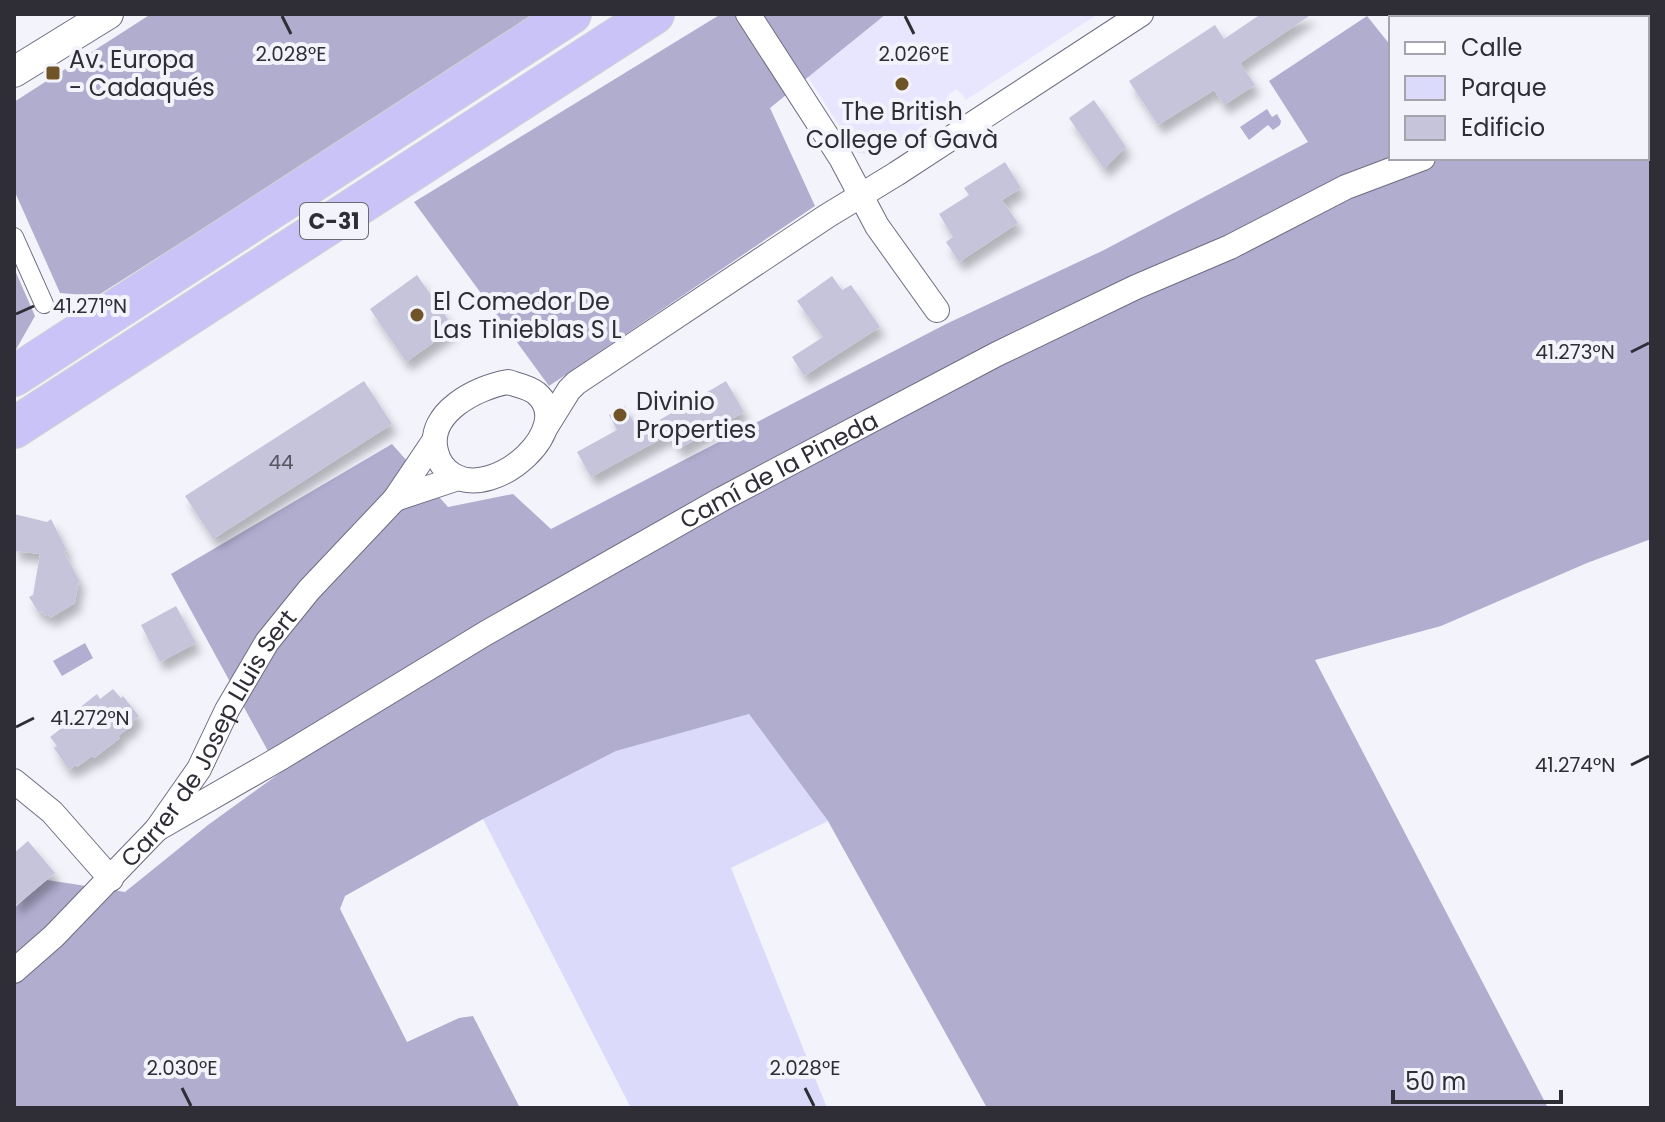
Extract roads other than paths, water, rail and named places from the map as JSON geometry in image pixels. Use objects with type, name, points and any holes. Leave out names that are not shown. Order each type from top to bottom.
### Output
[{"type":"highway","name":"C-31","points":[[14,376],[571,14]]},
{"type":"highway","name":"C-31","points":[[14,428],[654,14]]},
{"type":"street","points":[[14,72],[108,14]]},
{"type":"street","points":[[748,14],[841,158],[877,226],[937,310]]},
{"type":"street","name":"Carrer de Josep Lluis Sert","points":[[395,499],[458,478],[475,482],[492,479],[508,471],[526,457],[569,390],[861,195],[1141,14]]},
{"type":"street","name":"Camí de la Pineda","points":[[157,829],[486,633],[722,499],[997,354],[1136,287],[1230,247],[1346,187],[1417,160]]},
{"type":"street","points":[[14,237],[44,304]]},
{"type":"street","name":"Carrer de Josep Lluis Sert","points":[[14,971],[54,936],[157,829],[199,769],[227,710],[267,642],[309,590],[395,499],[434,441],[442,420],[454,407],[470,394],[491,385],[508,382],[524,387],[604,365]]},
{"type":"street","points":[[524,387],[535,391],[542,399],[547,411],[546,427]]},
{"type":"street","points":[[434,441],[442,464],[458,478]]},
{"type":"street","points":[[14,781],[52,812],[111,879]]},
{"type":"place","name":"Av. Europa - Cadaqués","points":[[53,73]]},
{"type":"place","name":"The British College of Gavà","points":[[902,84]]},
{"type":"place","name":"El Comedor De Las Tinieblas S L","points":[[417,315]]},
{"type":"place","name":"Divinio Properties","points":[[620,415]]}]
